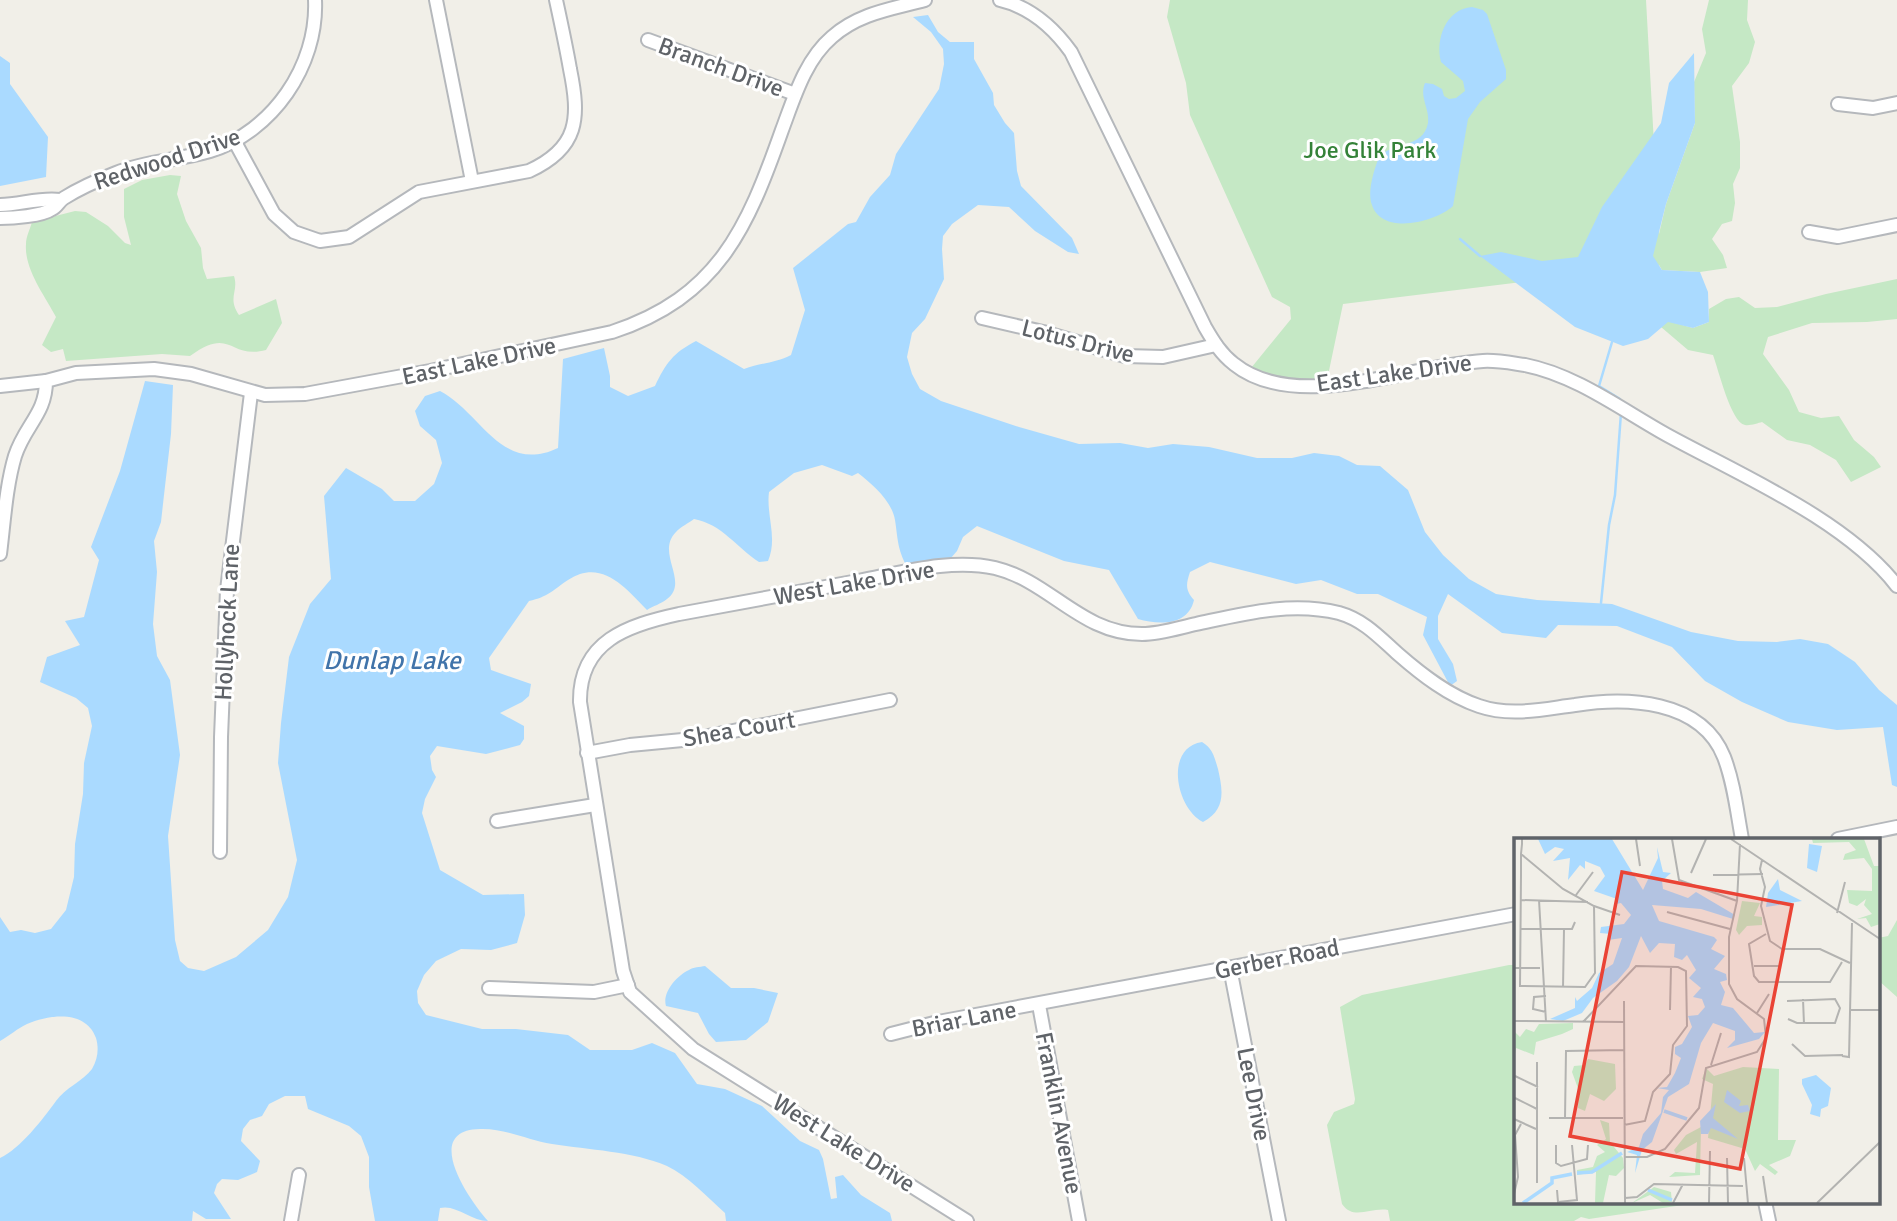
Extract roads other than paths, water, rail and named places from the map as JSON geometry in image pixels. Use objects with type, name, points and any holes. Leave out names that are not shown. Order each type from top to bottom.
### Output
[{"type":"street","name":"Redwood Drive","points":[[0,218],[52,210],[60,200],[87,185],[131,168],[209,151],[234,142],[264,119],[296,78],[312,36],[315,0]]},
{"type":"street","points":[[436,0],[472,181]]},
{"type":"street","points":[[234,142],[274,214],[294,232],[311,239],[328,241],[349,236],[419,192],[529,170],[545,163],[556,155],[570,137],[576,112],[575,92],[556,0]]},
{"type":"street","name":"East Lake Drive","points":[[0,386],[46,381],[76,373],[155,369],[191,374],[251,393],[279,396],[344,388],[598,335],[633,325],[673,305],[702,282],[728,251],[756,196],[795,94],[813,60],[830,38],[875,12],[925,0]]},
{"type":"street","name":"East Lake Drive","points":[[1000,0],[1037,16],[1071,52],[1190,299],[1216,345],[1234,365],[1275,383],[1298,386],[1356,382],[1484,360],[1546,371],[1601,397],[1818,518],[1857,545],[1897,586]]},
{"type":"street","name":"Branch Drive","points":[[648,40],[795,94]]},
{"type":"street","points":[[1838,104],[1873,108],[1897,103]]},
{"type":"street","name":"Redwood Drive","points":[[0,205],[48,198],[60,200]]},
{"type":"street","points":[[1809,232],[1838,237],[1897,225]]},
{"type":"street","name":"Lotus Drive","points":[[982,318],[1043,332],[1125,356],[1163,356],[1216,345]]},
{"type":"street","points":[[0,554],[15,457],[31,422],[42,408],[46,381]]},
{"type":"street","name":"Hollyhock Lane","points":[[220,852],[227,590],[251,393]]},
{"type":"street","name":"West Lake Drive","points":[[967,1221],[693,1049],[630,992],[623,971],[580,702],[581,681],[590,658],[599,647],[623,632],[679,614],[914,570],[977,565],[1028,580],[1081,617],[1130,634],[1160,633],[1264,610],[1286,608],[1337,612],[1363,623],[1446,690],[1461,699],[1493,710],[1530,712],[1579,704],[1623,701],[1673,710],[1695,722],[1706,731],[1720,750],[1730,778],[1742,838]]},
{"type":"street","name":"Shea Court","points":[[587,753],[630,745],[694,739],[890,700]]},
{"type":"street","points":[[497,821],[595,804]]},
{"type":"street","points":[[1843,838],[1897,827]]},
{"type":"street","name":"Gerber Road","points":[[1038,1005],[1514,914]]},
{"type":"street","name":"Lee Drive","points":[[1230,968],[1279,1221]]},
{"type":"street","points":[[489,988],[594,992],[628,985]]},
{"type":"street","name":"Briar Lane","points":[[891,1034],[938,1022],[1038,1005]]},
{"type":"street","name":"Franklin Avenue","points":[[1038,1005],[1079,1221]]},
{"type":"street","points":[[291,1221],[299,1175]]},
{"type":"water","points":[[1472,7],[1487,14],[1506,70],[1506,79],[1480,102],[1468,119],[1453,206],[1423,221],[1398,223],[1386,220],[1378,215],[1370,194],[1379,157],[1414,141],[1425,131],[1428,118],[1423,93],[1425,83],[1442,89],[1444,96],[1449,99],[1456,98],[1465,91],[1463,81],[1441,62],[1440,44],[1441,35],[1449,19],[1455,13]]},
{"type":"water","name":"Dunlap Lake","points":[[928,15],[938,32],[950,42],[974,42],[974,59],[993,93],[994,105],[1014,133],[1021,186],[1072,238],[1079,254],[1068,252],[1035,231],[1009,207],[978,205],[952,224],[943,236],[944,279],[925,319],[912,333],[907,357],[920,389],[941,401],[1079,444],[1120,443],[1148,448],[1173,444],[1209,447],[1257,458],[1292,458],[1314,453],[1339,456],[1357,465],[1380,466],[1408,490],[1425,532],[1443,555],[1469,579],[1496,594],[1537,600],[1612,604],[1691,632],[1738,641],[1777,642],[1800,639],[1828,644],[1855,662],[1879,690],[1897,705],[1897,787],[1892,785],[1883,727],[1837,730],[1788,722],[1742,702],[1705,681],[1672,647],[1617,626],[1558,625],[1546,638],[1502,633],[1448,594],[1438,616],[1438,639],[1453,664],[1457,681],[1450,686],[1423,635],[1427,617],[1378,594],[1357,594],[1321,580],[1296,584],[1210,562],[1190,572],[1187,587],[1194,600],[1186,615],[1172,622],[1155,622],[1138,619],[1109,570],[1064,561],[977,526],[963,537],[950,559],[907,567],[900,549],[893,513],[881,494],[858,473],[852,476],[822,465],[794,473],[769,492],[772,544],[768,561],[759,562],[721,531],[694,519],[678,530],[671,540],[669,549],[675,584],[673,592],[665,601],[647,610],[612,578],[591,572],[580,574],[546,595],[529,601],[489,658],[491,670],[531,684],[529,696],[500,713],[524,726],[524,739],[520,745],[486,754],[437,746],[430,756],[436,777],[425,799],[422,813],[440,870],[483,895],[524,894],[525,915],[517,943],[491,950],[461,949],[436,961],[424,975],[417,991],[418,1003],[426,1015],[482,1029],[516,1029],[568,1035],[590,1050],[632,1050],[652,1043],[675,1053],[697,1084],[725,1089],[762,1106],[800,1141],[819,1150],[831,1199],[837,1198],[835,1177],[843,1175],[861,1195],[890,1213],[892,1221],[726,1221],[725,1213],[690,1181],[675,1170],[654,1161],[625,1154],[552,1144],[498,1130],[480,1129],[463,1132],[454,1141],[452,1153],[462,1183],[488,1221],[446,1207],[440,1208],[438,1221],[375,1221],[369,1187],[369,1157],[361,1136],[349,1126],[308,1109],[305,1096],[285,1096],[269,1104],[262,1116],[250,1120],[243,1129],[241,1141],[260,1161],[257,1172],[238,1180],[222,1179],[217,1184],[214,1193],[231,1219],[206,1219],[193,1211],[192,1221],[0,1221],[0,1158],[23,1141],[60,1096],[92,1069],[97,1054],[96,1038],[91,1029],[76,1019],[66,1017],[36,1021],[0,1041],[0,917],[10,932],[21,930],[35,933],[51,929],[66,910],[74,877],[84,763],[92,726],[88,708],[76,698],[40,682],[47,657],[80,645],[65,621],[84,617],[99,560],[91,547],[120,471],[145,381],[173,385],[171,434],[161,522],[154,541],[157,572],[153,624],[157,656],[170,680],[180,755],[168,836],[175,940],[180,961],[188,968],[204,971],[236,957],[268,930],[288,897],[297,860],[278,763],[281,723],[289,657],[310,604],[331,579],[324,496],[346,468],[382,489],[394,501],[415,501],[434,484],[442,463],[436,440],[420,426],[415,411],[425,396],[440,391],[506,447],[521,453],[538,454],[558,448],[563,359],[604,348],[610,387],[628,396],[655,386],[671,359],[696,341],[744,369],[791,355],[805,310],[793,268],[848,224],[856,222],[870,197],[890,175],[896,154],[939,89],[944,64],[943,49],[931,32],[913,17]]},
{"type":"water","points":[[1694,53],[1695,123],[1666,204],[1653,256],[1662,270],[1700,272],[1708,292],[1709,322],[1693,328],[1668,322],[1648,339],[1623,346],[1575,327],[1480,256],[1501,252],[1542,261],[1578,257],[1602,207],[1661,123],[1669,83]]},
{"type":"water","points":[[0,56],[10,63],[10,84],[48,137],[46,177],[0,186]]},
{"type":"water","points":[[1202,742],[1209,747],[1214,757],[1222,792],[1216,812],[1203,822],[1186,804],[1178,779],[1178,766],[1182,755],[1190,747]]},
{"type":"water","points":[[705,966],[731,988],[754,988],[778,993],[768,1022],[746,1040],[716,1042],[698,1013],[666,1006],[668,990],[675,981],[691,969]]},
{"type":"waterway","points":[[1460,239],[1480,256]]},
{"type":"waterway","points":[[1612,342],[1599,386],[1620,399],[1620,403]]},
{"type":"waterway","points":[[1601,603],[1615,495],[1621,413]]},
{"type":"park label","name":"Joe Glik Park","points":[[1370,150]]}]
